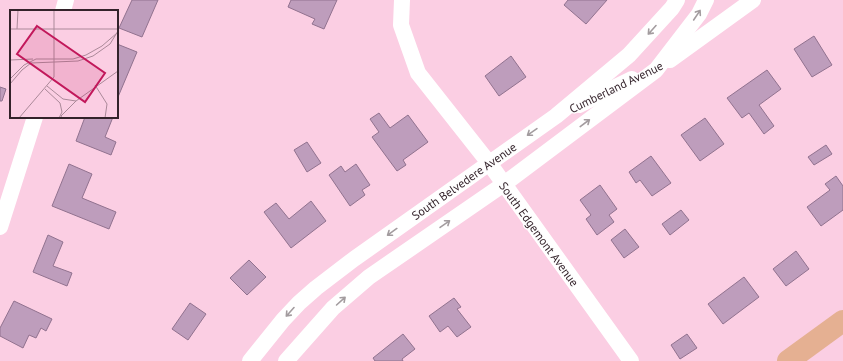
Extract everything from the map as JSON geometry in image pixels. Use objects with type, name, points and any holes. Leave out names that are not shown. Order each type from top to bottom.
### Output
[{"type":"main road","points":[[788,361],[843,321]]},
{"type":"street","points":[[63,10],[66,0]]},
{"type":"street","name":"South Edgemont Avenue","points":[[402,0],[401,25],[418,73],[504,184],[631,361]]},
{"type":"street","name":"South Belvedere Avenue","points":[[250,361],[283,320],[316,288],[488,163],[556,116],[629,55],[672,8],[677,0]]},
{"type":"street","name":"South Belvedere Avenue","points":[[286,361],[333,308],[369,277],[504,184],[656,70],[699,14],[706,0]]},
{"type":"street","name":"Cumberland Avenue","points":[[556,116],[641,75],[656,70],[753,0]]},
{"type":"street","points":[[0,227],[5,196],[35,118]]},
{"type":"building","points":[[132,0],[158,0],[142,37],[119,28]]},
{"type":"building","points":[[291,0],[337,0],[324,29],[312,24],[315,19],[288,7]]},
{"type":"building","points":[[568,0],[607,0],[586,24],[564,5]]},
{"type":"building","points":[[814,36],[832,65],[812,77],[794,49]]},
{"type":"building","points":[[118,44],[137,52],[118,97]]},
{"type":"building","points":[[511,56],[526,77],[499,96],[485,76]]},
{"type":"building","points":[[767,70],[781,89],[759,105],[774,126],[764,134],[749,113],[742,118],[727,98]]},
{"type":"building","points":[[0,87],[6,89],[2,101],[0,101]]},
{"type":"building","points":[[379,113],[390,128],[408,115],[428,142],[403,160],[406,165],[397,171],[372,137],[379,132],[370,119]]},
{"type":"building","points":[[85,118],[113,118],[105,137],[116,142],[111,155],[76,141]]},
{"type":"building","points":[[705,118],[724,144],[700,161],[681,135]]},
{"type":"building","points":[[307,142],[321,163],[307,172],[294,150]]},
{"type":"building","points":[[826,145],[832,154],[814,165],[808,157]]},
{"type":"building","points":[[651,156],[671,183],[652,196],[640,180],[636,183],[629,172]]},
{"type":"building","points":[[69,164],[92,174],[82,198],[116,212],[109,229],[52,206]]},
{"type":"building","points":[[356,164],[370,185],[362,190],[365,195],[350,206],[329,175],[341,166],[345,172]]},
{"type":"building","points":[[836,176],[843,186],[843,210],[821,226],[807,207],[830,190],[825,184]]},
{"type":"building","points":[[600,185],[617,209],[609,215],[614,222],[597,235],[586,219],[591,215],[580,200]]},
{"type":"building","points":[[311,201],[326,221],[291,248],[264,212],[276,203],[289,219]]},
{"type":"building","points":[[681,210],[689,220],[670,235],[662,224]]},
{"type":"building","points":[[625,229],[639,247],[624,258],[611,240]]},
{"type":"building","points":[[48,235],[63,242],[53,266],[72,273],[67,286],[33,272]]},
{"type":"building","points":[[796,251],[809,269],[786,286],[773,269]]},
{"type":"building","points":[[249,260],[266,277],[247,295],[230,278]]},
{"type":"building","points":[[744,277],[759,297],[723,324],[708,304]]},
{"type":"building","points":[[454,298],[461,307],[457,309],[471,327],[457,337],[448,326],[440,332],[429,316]]},
{"type":"building","points":[[14,301],[52,319],[46,331],[41,328],[36,338],[29,335],[23,348],[0,336],[0,328]]},
{"type":"building","points":[[190,303],[206,314],[188,340],[172,329]]},
{"type":"building","points":[[403,334],[415,349],[402,359],[403,361],[375,361],[373,358]]},
{"type":"building","points":[[687,334],[697,348],[680,359],[671,345]]}]
